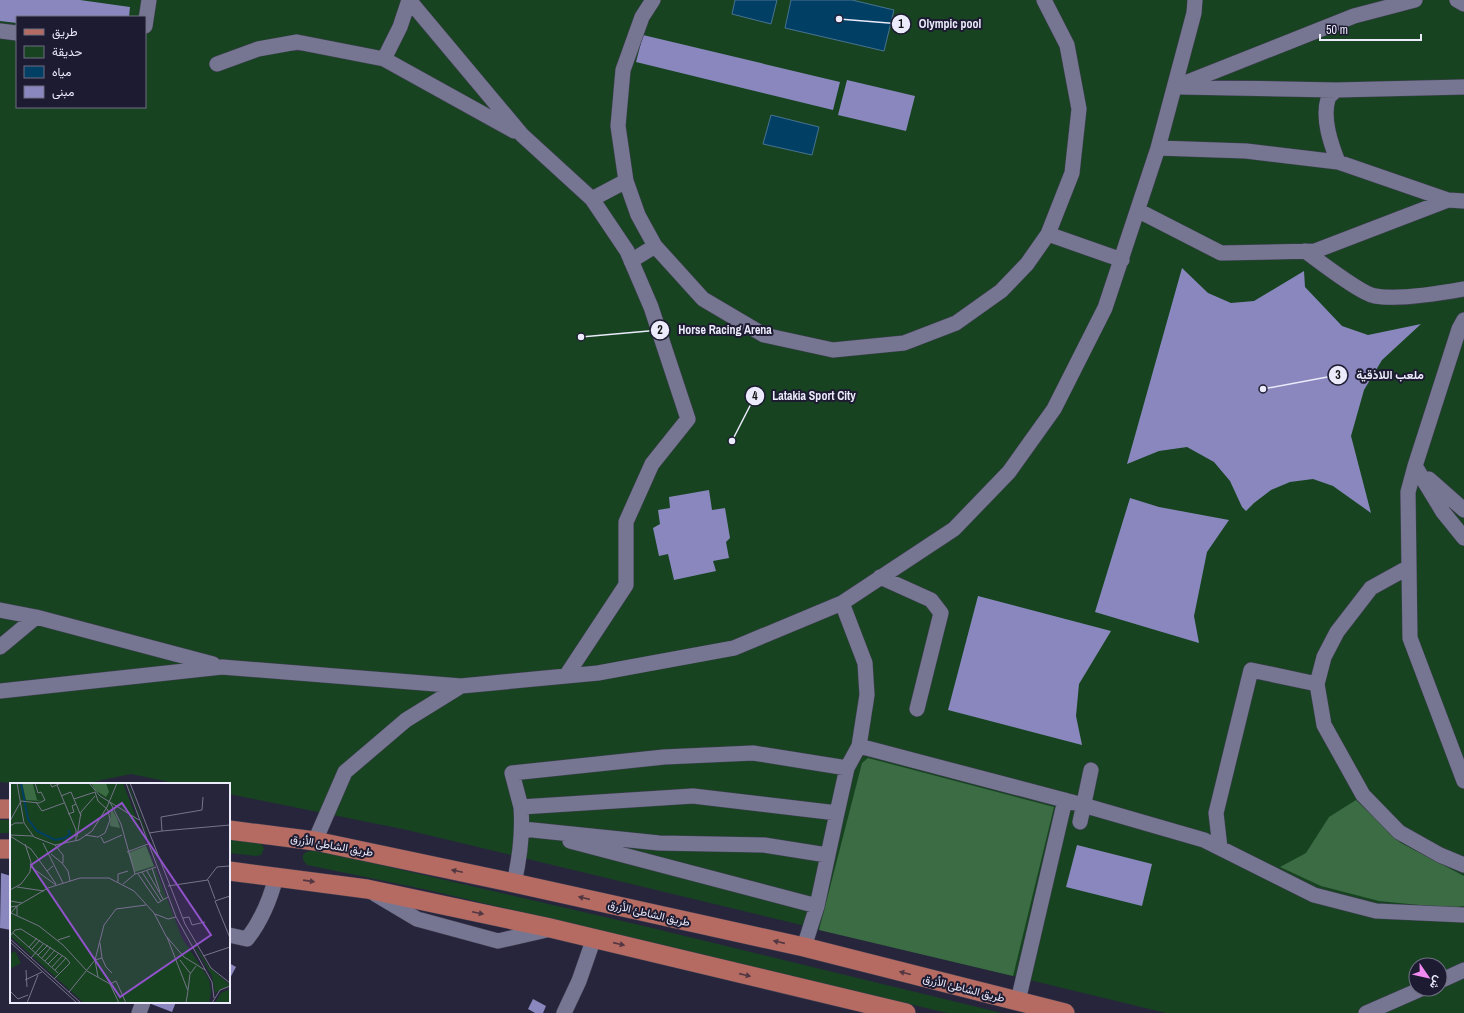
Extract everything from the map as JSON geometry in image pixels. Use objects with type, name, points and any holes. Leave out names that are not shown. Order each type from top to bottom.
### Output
[{"type":"main road","name":"طريق الشاطئ الأزرق","points":[[230,830],[315,840],[514,883],[804,947],[1065,1013]]},
{"type":"main road","points":[[230,871],[367,889],[594,938],[906,1013]]},
{"type":"street","points":[[146,20],[149,0]]},
{"type":"street","points":[[384,59],[400,27],[409,0],[522,135],[592,199],[627,251],[651,307],[688,419],[652,464],[626,522],[626,585],[566,676]]},
{"type":"street","points":[[653,0],[642,18],[623,70],[618,126],[626,181],[638,215],[655,246],[703,299],[764,335],[833,350],[904,343],[956,323],[1001,291],[1027,264],[1048,234],[1072,173],[1079,108],[1067,45],[1044,0]]},
{"type":"street","points":[[0,610],[36,617],[222,667],[461,686],[598,673],[734,648],[842,603],[954,529],[1009,472],[1054,409],[1105,308],[1139,211],[1175,87],[1194,13],[1195,0]]},
{"type":"street","points":[[1175,87],[1354,16],[1415,0]]},
{"type":"street","points":[[1457,0],[1464,4]]},
{"type":"street","points":[[0,30],[16,33]]},
{"type":"street","points":[[217,64],[258,49],[297,42],[384,59],[522,135]]},
{"type":"street","points":[[1175,87],[1336,90],[1464,87]]},
{"type":"street","points":[[1336,90],[1328,98],[1327,115],[1331,144],[1338,162]]},
{"type":"street","points":[[1158,148],[1246,150],[1338,162],[1448,200],[1464,201]]},
{"type":"street","points":[[592,199],[626,181]]},
{"type":"street","points":[[1139,211],[1221,253],[1316,251],[1448,200]]},
{"type":"street","points":[[1048,234],[1122,260]]},
{"type":"street","points":[[631,261],[655,246]]},
{"type":"street","points":[[1305,251],[1348,282],[1374,296],[1408,296],[1464,289]]},
{"type":"street","points":[[1464,320],[1459,329],[1408,492],[1410,638],[1464,782]]},
{"type":"street","points":[[1415,466],[1464,510]]},
{"type":"street","points":[[1415,466],[1443,512],[1464,538]]},
{"type":"street","points":[[1409,567],[1371,588],[1338,632],[1324,656],[1317,684],[1324,725],[1363,795],[1399,832],[1440,855],[1464,865]]},
{"type":"street","points":[[880,577],[931,600],[941,613],[917,709]]},
{"type":"street","points":[[804,947],[817,906],[847,768],[859,746],[867,695],[865,663],[842,603]]},
{"type":"street","points":[[0,647],[36,617]]},
{"type":"street","points":[[0,691],[222,667]]},
{"type":"street","points":[[1220,848],[1216,813],[1252,670],[1317,684]]},
{"type":"street","points":[[315,840],[345,772],[406,720],[461,686]]},
{"type":"street","points":[[859,746],[1083,804],[1204,840],[1314,895],[1376,911],[1464,915]]},
{"type":"street","points":[[514,883],[520,858],[523,829],[521,807],[512,773],[664,757],[753,754],[847,768]]},
{"type":"street","points":[[1080,822],[1091,770]]},
{"type":"street","points":[[521,807],[694,796],[837,813]]},
{"type":"street","points":[[1018,1001],[1065,800]]},
{"type":"street","points":[[523,829],[659,842],[764,845],[827,855]]},
{"type":"street","points":[[523,829],[817,906]]},
{"type":"street","points":[[230,935],[247,939],[258,926],[270,902],[276,877]]},
{"type":"street","points":[[564,1013],[579,981],[594,938]]},
{"type":"street","points":[[1448,977],[1464,970]]},
{"type":"street","points":[[1366,1013],[1408,995]]},
{"type":"street","points":[[138,1013],[143,1003]]},
{"type":"green space","points":[[0,0],[1464,0],[1464,1013],[1166,1013],[407,830],[230,794],[230,783],[174,783],[131,774],[88,783],[0,782]]},
{"type":"green space","points":[[868,758],[1054,807],[1013,976],[819,930],[862,763]]},
{"type":"green space","points":[[1356,800],[1401,843],[1464,876],[1464,906],[1449,908],[1379,901],[1321,886],[1280,867],[1306,853],[1329,817]]},
{"type":"green space","points":[[0,820],[10,820],[10,833],[0,833]]},
{"type":"green space","points":[[230,838],[262,844],[264,849],[261,855],[256,856],[230,853]]},
{"type":"green space","points":[[316,850],[648,927],[1002,1013],[947,1013],[428,890],[307,865],[303,860],[303,855],[306,852]]},
{"type":"water","points":[[735,0],[777,0],[771,24],[732,14]]},
{"type":"water","points":[[791,0],[852,0],[894,10],[884,51],[785,28]]},
{"type":"water","points":[[771,115],[819,127],[812,155],[763,144]]},
{"type":"building","points":[[0,0],[80,0],[130,7],[129,16],[16,16],[16,23],[0,21]]},
{"type":"building","points":[[643,35],[840,82],[833,110],[636,62]]},
{"type":"building","points":[[847,80],[915,96],[906,131],[838,115]]},
{"type":"building","points":[[1182,268],[1208,293],[1231,303],[1254,301],[1304,271],[1305,287],[1342,326],[1368,335],[1421,324],[1382,360],[1364,390],[1351,436],[1371,513],[1333,486],[1313,479],[1290,482],[1271,490],[1246,511],[1242,507],[1230,481],[1214,462],[1187,447],[1159,451],[1127,464]]},
{"type":"building","points":[[709,490],[712,510],[725,508],[730,538],[726,542],[729,558],[713,561],[716,571],[674,580],[668,554],[659,556],[653,528],[660,524],[658,510],[670,508],[669,497]]},
{"type":"building","points":[[1130,498],[1159,507],[1229,520],[1207,552],[1194,616],[1199,643],[1095,612]]},
{"type":"building","points":[[978,596],[1111,631],[1079,684],[1076,716],[1082,745],[948,710]]},
{"type":"building","points":[[1077,845],[1152,864],[1142,906],[1066,887]]},
{"type":"building","points":[[1,873],[10,876],[10,930],[0,928]]},
{"type":"building","points":[[230,964],[236,967],[230,978]]},
{"type":"building","points":[[533,999],[546,1006],[543,1013],[535,1013],[528,1009]]},
{"type":"building","points":[[149,1003],[176,1003],[172,1012]]},
{"type":"place","name":"Olympic pool","points":[[839,19]]},
{"type":"place","name":"Horse Racing Arena","points":[[581,337]]},
{"type":"place","name":"ملعب اللاذقية","points":[[1263,389]]},
{"type":"place","name":"Latakia Sport City","points":[[732,441]]}]
